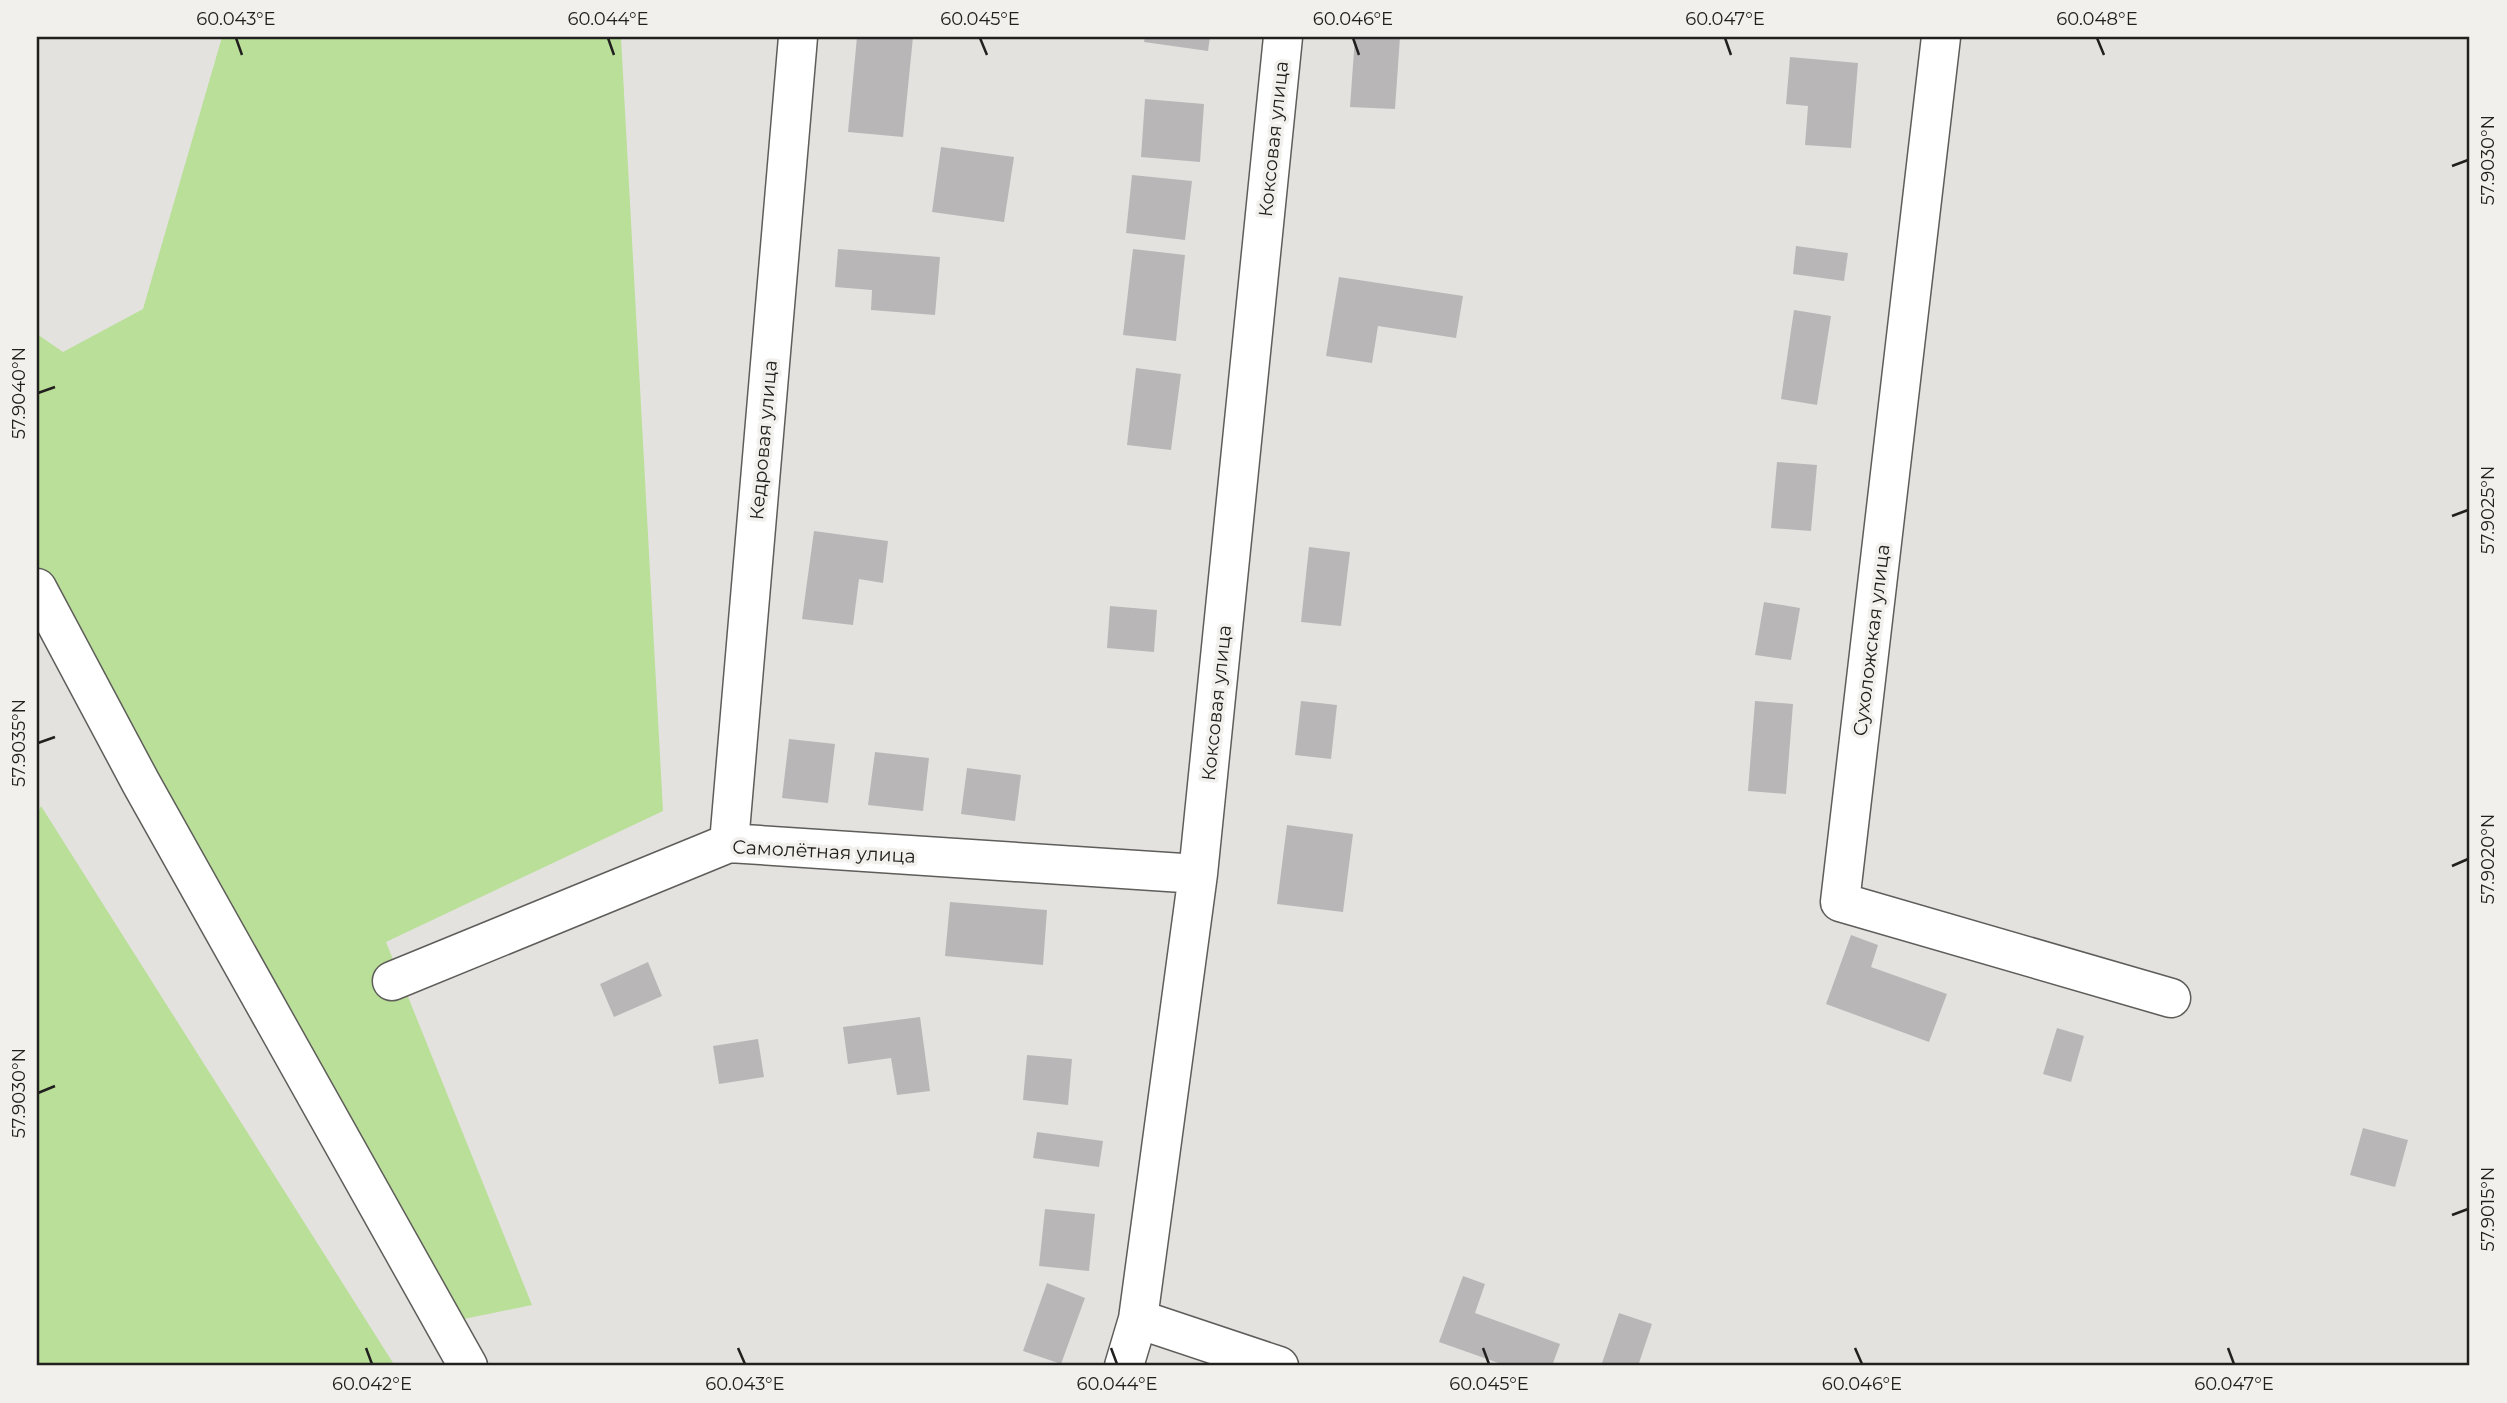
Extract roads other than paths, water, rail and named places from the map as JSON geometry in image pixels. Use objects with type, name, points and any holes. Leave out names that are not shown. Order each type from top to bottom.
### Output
[{"type":"street","name":"Кедровая улица","points":[[729,843],[798,37]]},
{"type":"street","name":"Коксовая улица","points":[[1124,1366],[1138,1319],[1198,874],[1283,37]]},
{"type":"street","name":"Сухоложская улица","points":[[1941,37],[1840,902],[2171,998]]},
{"type":"street","points":[[37,588],[141,783],[468,1366]]},
{"type":"street","name":"Самолётная улица","points":[[392,981],[729,843],[1198,874]]},
{"type":"street","points":[[1138,1319],[1279,1366]]}]
